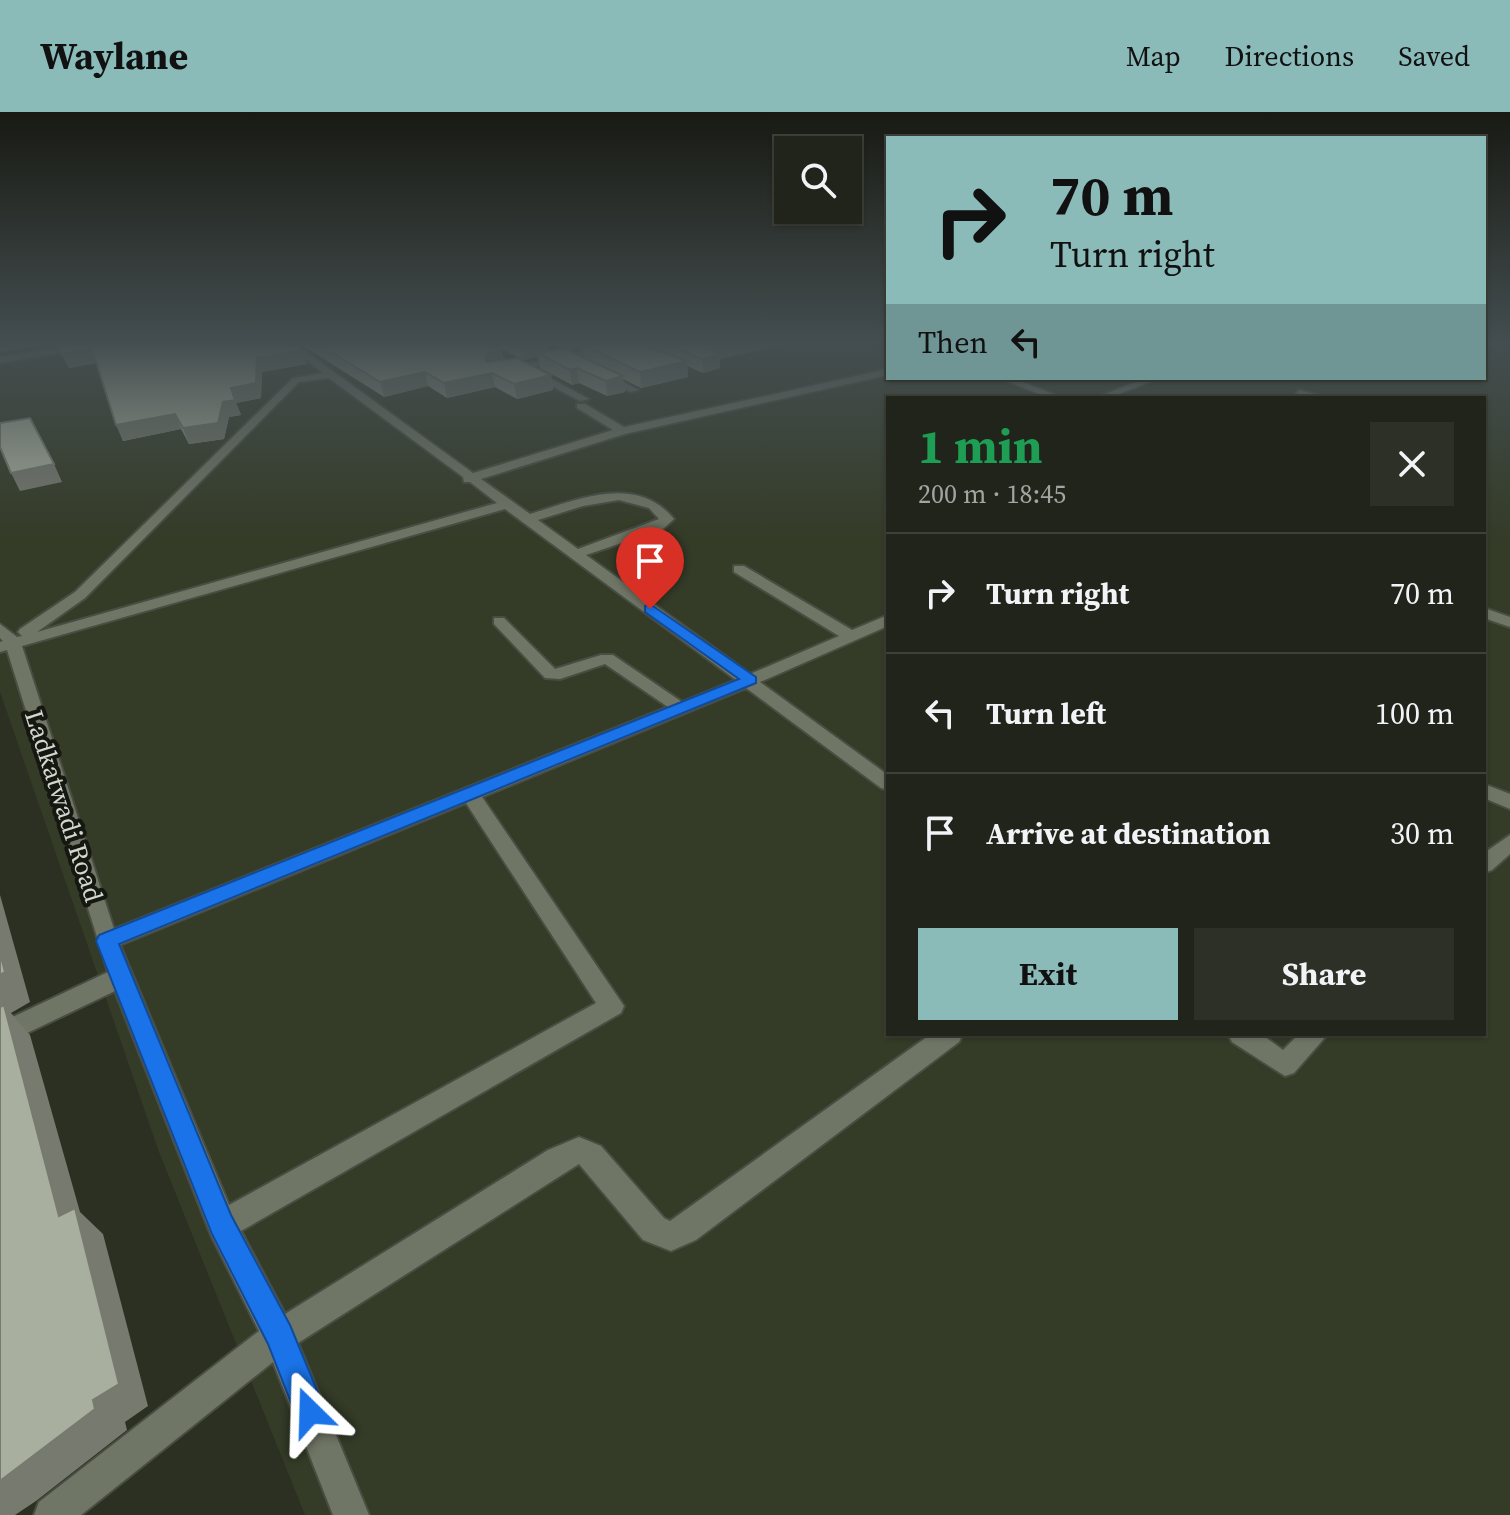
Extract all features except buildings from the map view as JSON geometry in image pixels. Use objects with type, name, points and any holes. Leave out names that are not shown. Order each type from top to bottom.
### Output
[{"type":"street","points":[[4,639],[80,595],[267,408]]},
{"type":"street","points":[[374,408],[504,505],[751,680],[886,782]]},
{"type":"street","points":[[591,408],[622,431]]},
{"type":"street","points":[[468,479],[622,431],[724,408]]},
{"type":"street","points":[[525,520],[625,494],[663,512],[667,519],[658,526],[574,555]]},
{"type":"street","points":[[4,639],[504,505]]},
{"type":"street","points":[[739,569],[852,637]]},
{"type":"street","points":[[1486,614],[1510,622]]},
{"type":"street","points":[[499,621],[551,674],[560,674],[607,658],[680,708]]},
{"type":"street","points":[[107,941],[751,680],[886,621]]},
{"type":"street","name":"Ladkatwadi Road","points":[[4,639],[121,977],[222,1225],[279,1336],[351,1515]]},
{"type":"street","points":[[1486,791],[1510,802]]},
{"type":"street","points":[[222,1225],[612,1006],[470,794]]},
{"type":"street","points":[[1486,863],[1510,842]]},
{"type":"street","points":[[0,1035],[121,977]]},
{"type":"street","points":[[52,1515],[279,1336],[579,1150],[591,1155],[654,1229],[671,1236],[947,1036]]},
{"type":"street","points":[[1244,1036],[1285,1065],[1313,1036]]},
{"type":"shaded area","points":[[0,408],[886,408],[886,1036],[1486,1036],[1486,408],[1510,408],[1510,1515],[305,1515],[159,1152],[0,692]]},
{"type":"route","points":[[310,1412],[279,1336],[222,1225],[107,941],[751,680],[650,609]]}]
